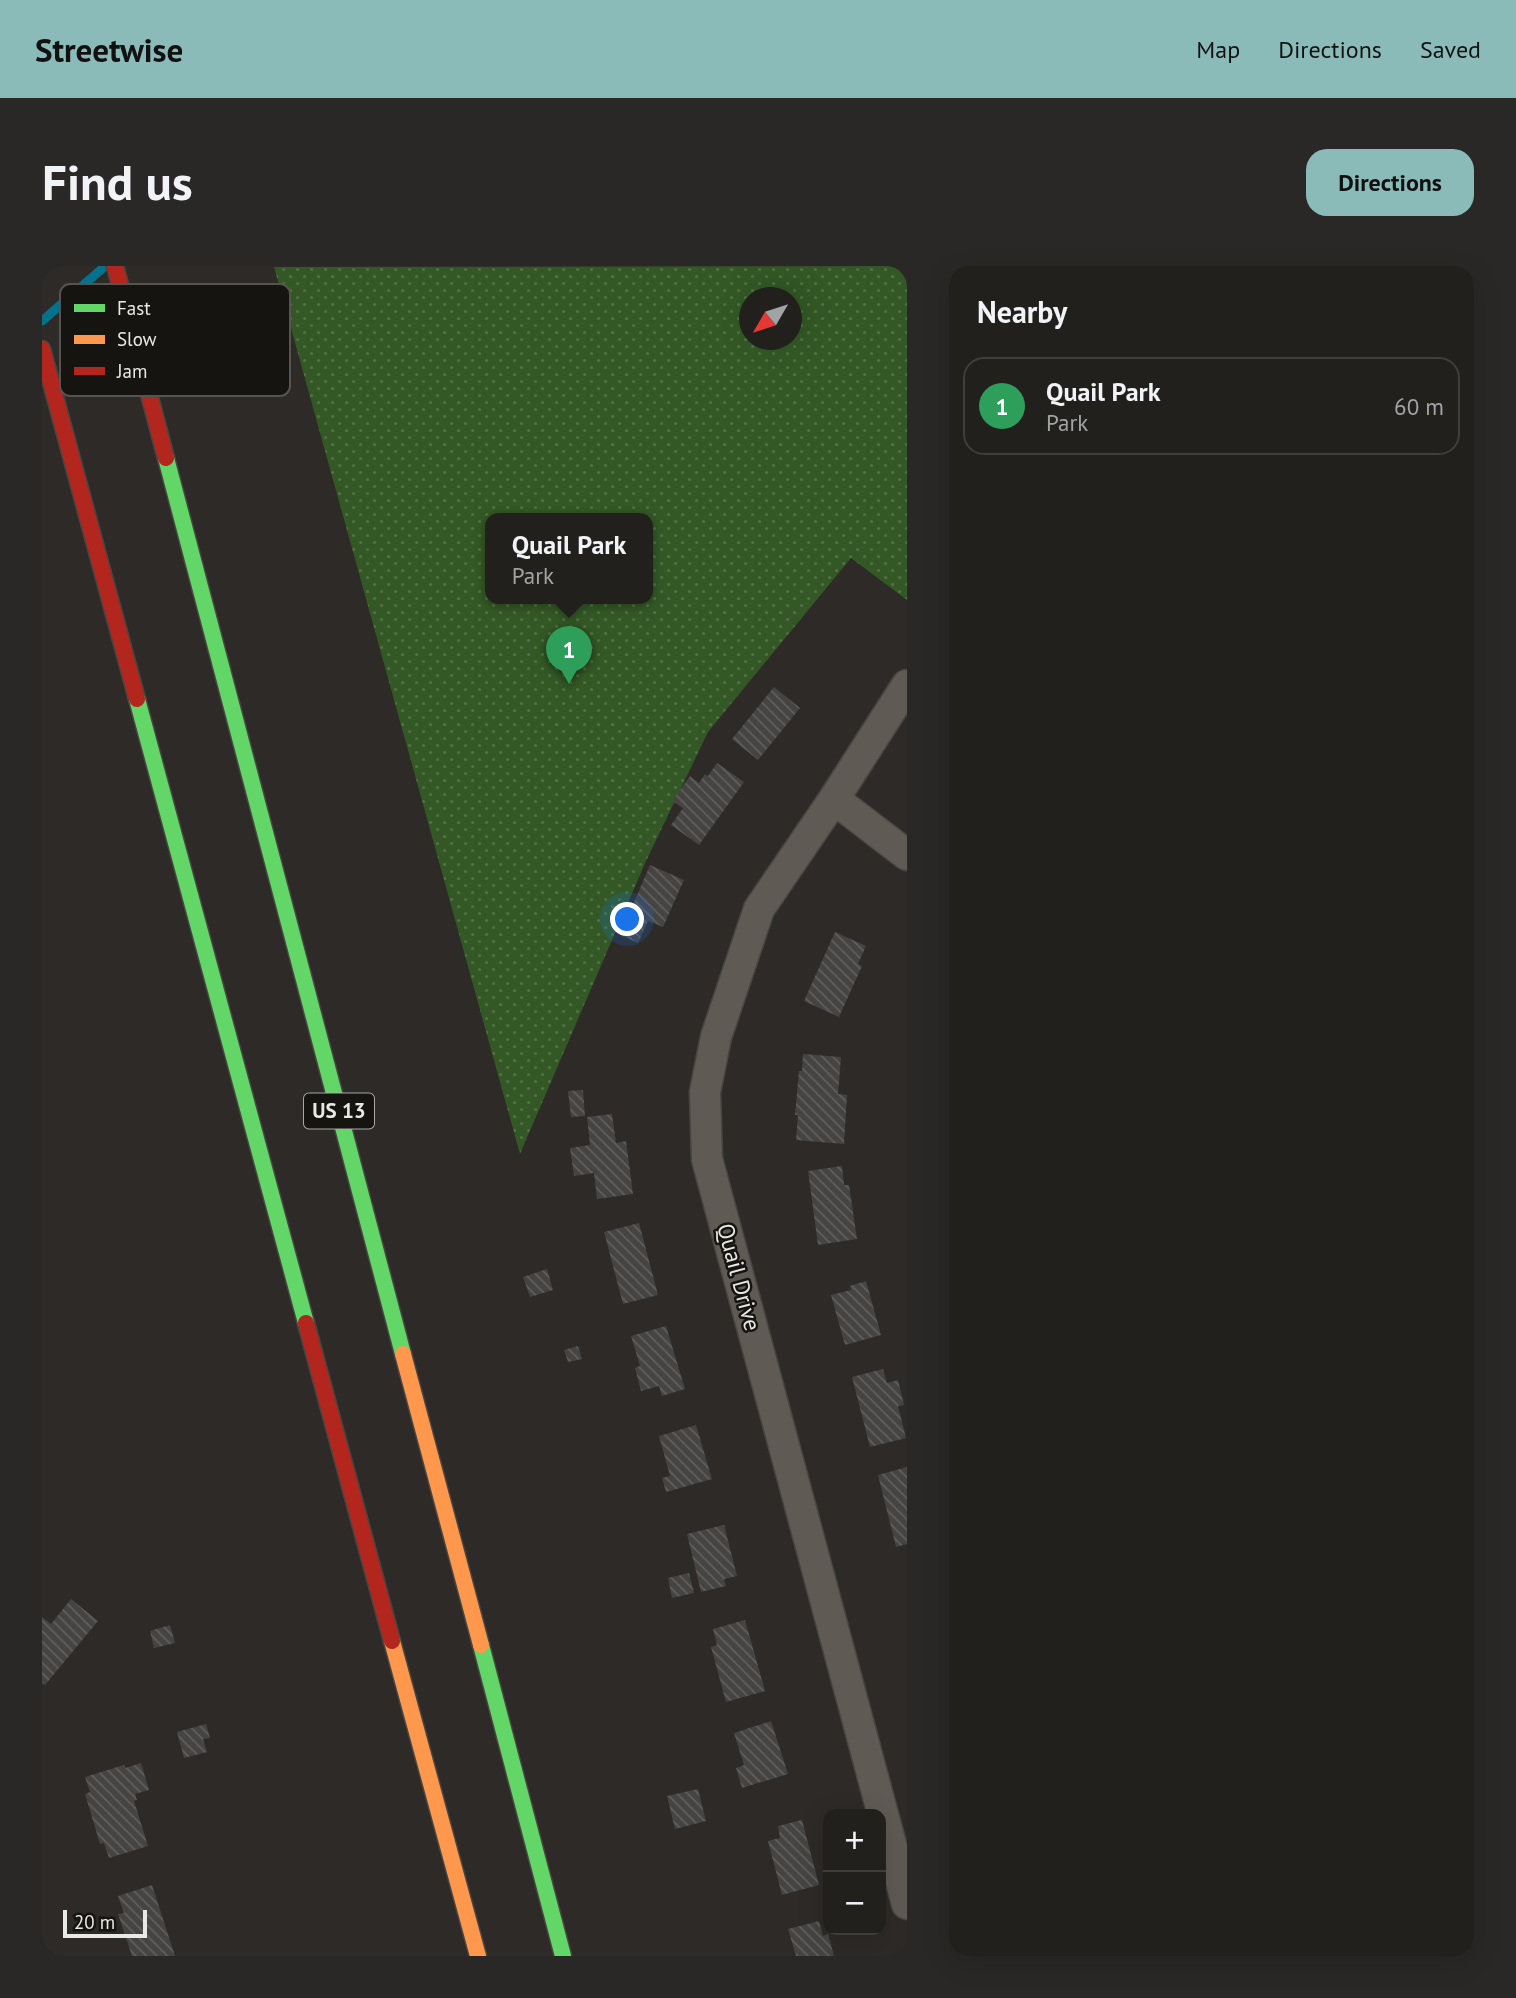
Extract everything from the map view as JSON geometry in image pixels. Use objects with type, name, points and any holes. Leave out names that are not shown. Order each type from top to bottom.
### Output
[{"type":"highway","name":"US 13","points":[[115,266],[120,284]]},
{"type":"highway","points":[[42,349],[478,1956]]},
{"type":"highway","name":"US 13","points":[[149,396],[563,1956]]},
{"type":"street","name":"Quail Drive","points":[[907,684],[834,799],[759,909],[716,1037],[705,1092],[707,1159],[907,1904]]},
{"type":"street","points":[[834,799],[907,855]]},
{"type":"green space","points":[[907,266],[907,600],[851,558],[708,732],[646,861],[520,1154],[290,325],[290,284],[279,284],[274,267]]},
{"type":"building","points":[[774,687],[800,708],[758,760],[732,739]]},
{"type":"building","points":[[717,763],[744,782],[699,845],[671,825],[683,808],[672,801],[690,776],[699,783]]},
{"type":"building","points":[[650,865],[684,880],[663,927],[648,921],[638,943],[620,935]]},
{"type":"building","points":[[835,932],[866,946],[858,964],[862,966],[839,1017],[804,1001]]},
{"type":"building","points":[[803,1054],[841,1057],[838,1094],[847,1095],[844,1144],[796,1140],[798,1115],[795,1115]]},
{"type":"building","points":[[583,1090],[585,1116],[571,1117],[568,1091]]},
{"type":"building","points":[[612,1114],[616,1143],[626,1141],[633,1194],[597,1199],[594,1173],[574,1176],[570,1148],[590,1145],[587,1117]]},
{"type":"building","points":[[842,1166],[844,1185],[849,1185],[857,1239],[818,1245],[808,1171]]},
{"type":"building","points":[[639,1223],[658,1295],[623,1304],[604,1232]]},
{"type":"building","points":[[547,1269],[553,1290],[530,1297],[523,1277]]},
{"type":"building","points":[[866,1281],[881,1335],[845,1345],[831,1295],[851,1290],[850,1286]]},
{"type":"building","points":[[666,1326],[685,1389],[662,1396],[659,1386],[641,1391],[635,1368],[640,1366],[631,1336]]},
{"type":"building","points":[[578,1346],[582,1359],[568,1362],[564,1350]]},
{"type":"building","points":[[883,1369],[887,1383],[898,1380],[904,1405],[898,1406],[906,1438],[870,1447],[852,1377]]},
{"type":"building","points":[[696,1425],[712,1479],[666,1492],[662,1478],[670,1476],[659,1436]]},
{"type":"building","points":[[907,1467],[907,1544],[896,1547],[878,1475]]},
{"type":"building","points":[[724,1525],[737,1576],[724,1579],[726,1586],[701,1592],[687,1534]]},
{"type":"building","points":[[689,1573],[694,1593],[672,1598],[668,1578]]},
{"type":"building","points":[[71,1599],[98,1621],[45,1685],[42,1683],[42,1617],[51,1624]]},
{"type":"building","points":[[745,1620],[765,1691],[726,1702],[711,1647],[717,1645],[713,1629]]},
{"type":"building","points":[[170,1625],[175,1643],[154,1648],[150,1631]]},
{"type":"building","points":[[771,1721],[788,1774],[742,1788],[736,1768],[744,1765],[734,1733]]},
{"type":"building","points":[[206,1724],[210,1738],[203,1739],[207,1752],[184,1758],[177,1732]]},
{"type":"building","points":[[141,1763],[149,1790],[135,1794],[137,1800],[134,1801],[148,1846],[109,1858],[104,1843],[100,1844],[85,1794],[90,1792],[85,1777],[124,1765],[125,1768]]},
{"type":"building","points":[[698,1789],[706,1821],[675,1829],[667,1796]]},
{"type":"building","points":[[802,1820],[819,1885],[782,1895],[768,1841],[780,1838],[778,1826]]},
{"type":"building","points":[[152,1885],[175,1956],[132,1956],[118,1914],[124,1913],[118,1896]]},
{"type":"building","points":[[819,1921],[823,1936],[828,1935],[834,1956],[796,1956],[788,1929]]},
{"type":"waterway","points":[[84,284],[104,267]]},
{"type":"waterway","points":[[42,321],[60,305]]},
{"type":"traffic: fast","points":[[166,458],[403,1354]]},
{"type":"traffic: fast","points":[[137,699],[306,1323]]},
{"type":"traffic: fast","points":[[481,1645],[563,1956]]},
{"type":"traffic: slow","points":[[403,1354],[481,1645]]},
{"type":"traffic: slow","points":[[392,1641],[478,1956]]},
{"type":"traffic: jam","points":[[115,266],[120,284]]},
{"type":"traffic: jam","points":[[42,349],[137,699]]},
{"type":"traffic: jam","points":[[150,396],[166,458]]},
{"type":"traffic: jam","points":[[306,1323],[392,1641]]},
{"type":"place","name":"Quail Park","points":[[569,684]]}]
